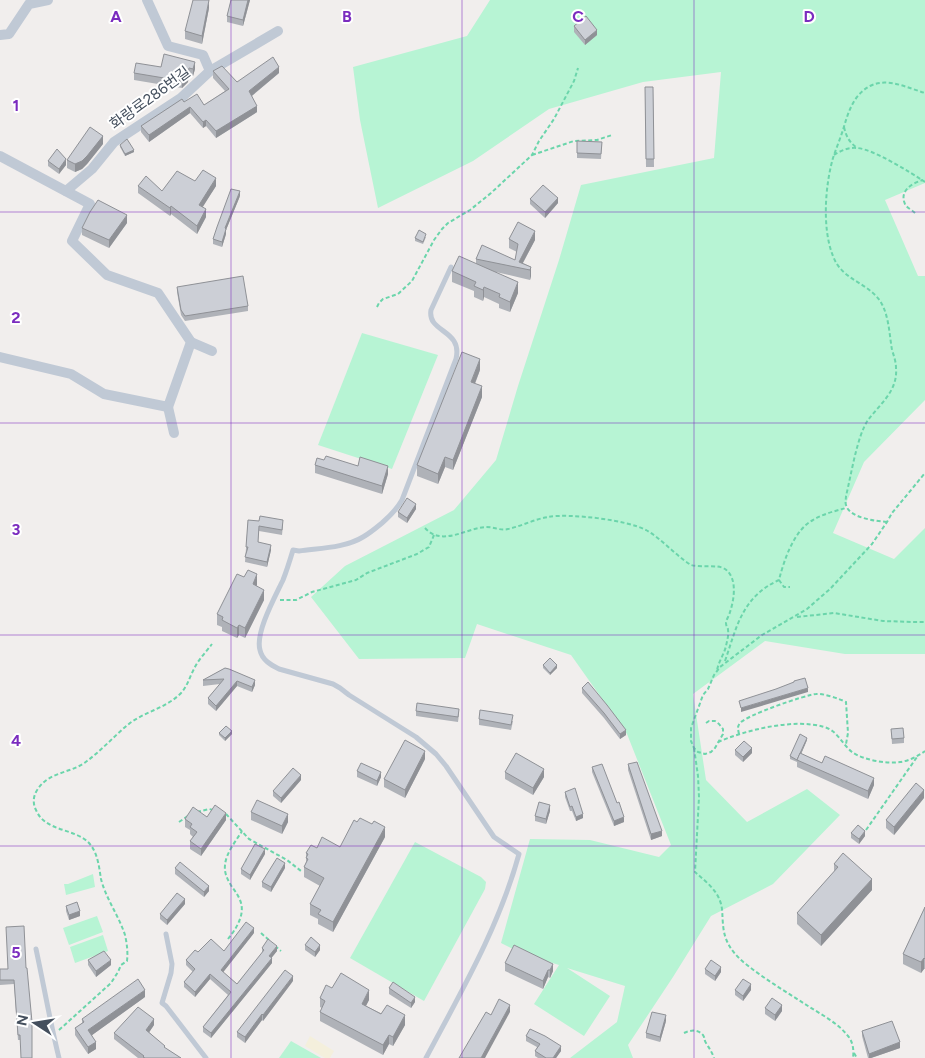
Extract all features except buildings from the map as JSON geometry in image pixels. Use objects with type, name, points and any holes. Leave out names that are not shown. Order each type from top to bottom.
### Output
[{"type":"street","points":[[0,35],[9,34],[29,4],[48,0]]},
{"type":"street","name":"화랑로286번길","points":[[147,0],[168,46],[203,56],[210,71]]},
{"type":"street","name":"화랑로286번길","points":[[66,191],[92,169],[114,142],[181,98],[210,71],[278,31]]},
{"type":"street","points":[[0,156],[90,204],[72,241],[108,275],[158,293],[191,342],[212,351]]},
{"type":"street","points":[[174,433],[168,407],[191,342]]},
{"type":"street","points":[[0,356],[71,374],[104,394],[168,407]]},
{"type":"lane","points":[[426,1058],[491,933],[512,881],[519,854],[494,838],[446,766],[436,754],[416,737],[333,684],[272,666],[261,654],[259,643],[261,631],[293,550],[299,551],[338,546],[364,537],[387,519],[397,509],[402,500],[458,352],[457,345],[453,339],[432,322],[430,316],[451,267]]},
{"type":"lane","points":[[166,934],[172,964],[162,1003],[206,1058]]},
{"type":"lane","points":[[36,949],[59,1058]]},
{"type":"path","points":[[377,307],[383,299],[398,294],[412,281],[434,240],[448,223],[474,206],[532,155],[554,119],[574,81],[578,68]]},
{"type":"path","points":[[887,522],[854,514],[845,504],[862,432],[868,420],[892,390],[896,379],[896,368],[887,320],[881,301],[873,293],[850,278],[834,258],[829,244],[826,215],[827,192],[834,155],[853,102],[870,86],[886,82],[925,93]]},
{"type":"path","points":[[844,125],[850,142],[857,148],[883,158],[924,181]]},
{"type":"path","points":[[532,155],[574,141],[597,140],[612,135]]},
{"type":"path","points":[[834,155],[844,150],[857,148]]},
{"type":"path","points":[[914,213],[904,201],[905,192],[908,186],[924,181]]},
{"type":"path","points":[[855,1058],[851,1040],[835,1024],[746,965],[727,943],[720,899],[695,872],[700,797],[694,748],[691,741],[691,728],[703,695],[717,671],[762,635],[794,618],[818,600],[872,544],[892,513],[925,473]]},
{"type":"path","points":[[725,664],[736,628],[748,604],[758,593],[779,580],[790,548],[796,537],[815,518],[847,507]]},
{"type":"path","points":[[425,528],[434,535],[452,536],[464,531],[488,527],[503,530],[546,517],[566,515],[625,523],[645,530],[691,565],[720,566],[732,577],[734,584],[731,609],[726,621],[728,630],[727,640],[717,666],[717,671]]},
{"type":"path","points":[[279,600],[296,600],[312,592],[356,580],[367,573],[417,554],[429,547],[434,535]]},
{"type":"path","points":[[779,580],[784,586],[790,587]]},
{"type":"path","points":[[794,618],[834,613],[883,621],[925,622]]},
{"type":"path","points":[[54,1035],[111,983],[121,965],[127,961],[128,950],[124,934],[102,882],[95,853],[89,843],[80,836],[58,828],[41,818],[34,806],[35,793],[45,780],[87,762],[131,722],[163,706],[179,695],[186,688],[194,668],[212,644]]},
{"type":"path","points":[[739,734],[739,725],[748,717],[818,693],[846,702],[848,732],[845,745]]},
{"type":"path","points":[[694,748],[698,752],[705,754],[711,752],[723,734],[720,724],[709,721],[706,723]]},
{"type":"path","points":[[718,742],[739,734],[781,725],[817,725],[833,731],[845,745],[863,758],[900,762],[917,757]]},
{"type":"path","points":[[866,830],[917,757],[925,751]]},
{"type":"path","points":[[195,812],[209,809],[218,810]]},
{"type":"path","points":[[224,813],[249,839],[287,860],[301,871]]},
{"type":"path","points":[[179,822],[190,815]]},
{"type":"path","points":[[228,939],[240,920],[241,905],[226,876],[225,865],[229,853],[242,831]]},
{"type":"path","points":[[261,933],[281,951]]},
{"type":"path","points":[[684,1033],[691,1030],[703,1035],[714,1058]]},
{"type":"green space","points":[[490,0],[925,0],[925,183],[885,200],[918,276],[925,276],[925,400],[864,462],[833,533],[894,559],[925,528],[925,654],[845,654],[765,641],[693,694],[706,780],[747,822],[807,789],[840,815],[773,884],[711,916],[628,1045],[633,1058],[570,1058],[617,1022],[625,986],[567,968],[610,996],[584,1036],[534,1004],[559,965],[521,953],[501,943],[530,839],[590,840],[659,857],[671,845],[627,734],[571,655],[477,624],[465,658],[359,659],[311,597],[345,566],[454,510],[496,460],[581,185],[714,158],[721,72],[643,82],[549,109],[473,161],[378,208],[360,120],[353,67],[467,36]]},
{"type":"green space","points":[[362,333],[438,355],[392,469],[318,445]]},
{"type":"green space","points":[[415,842],[481,877],[486,882],[485,889],[424,1001],[350,958]]},
{"type":"green space","points":[[93,874],[95,887],[66,895],[64,884]]},
{"type":"green space","points":[[97,916],[103,932],[69,945],[63,928]]},
{"type":"green space","points":[[103,935],[108,951],[75,963],[70,947]]},
{"type":"green space","points":[[291,1041],[321,1058],[279,1058]]},
{"type":"sand","points":[[310,1036],[334,1051],[330,1058],[325,1058],[305,1046]]}]
